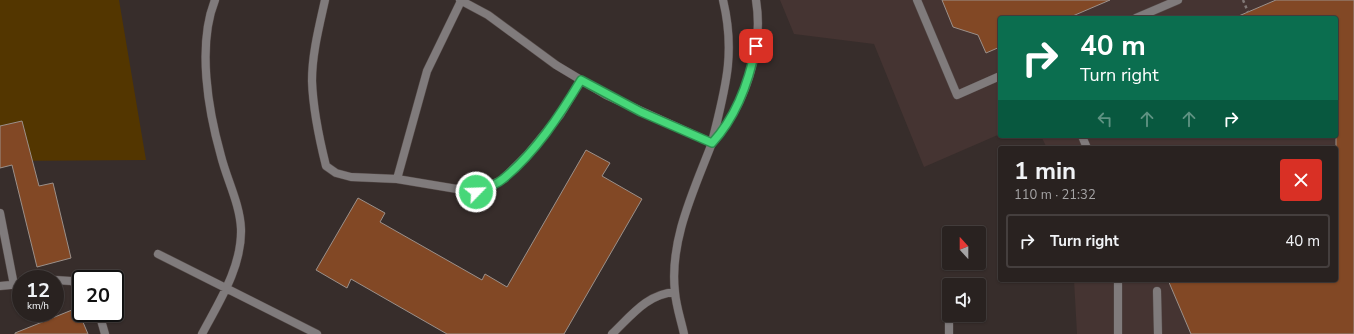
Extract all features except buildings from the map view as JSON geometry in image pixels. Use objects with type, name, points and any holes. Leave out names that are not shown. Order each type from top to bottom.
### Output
[{"type":"street","points":[[202,334],[227,288],[238,252],[241,230],[238,209],[221,157],[209,98],[206,38],[209,15],[215,0]]},
{"type":"street","points":[[325,0],[313,56],[312,81],[314,109],[326,166],[336,173],[351,176],[397,179],[476,192],[502,180],[527,155],[560,115],[581,80]]},
{"type":"street","points":[[397,179],[427,71],[460,0],[488,15],[556,65],[581,80],[641,112],[712,143]]},
{"type":"street","points":[[684,334],[675,292],[677,248],[680,233],[712,143],[724,95],[730,51],[728,19],[723,0]]},
{"type":"street","points":[[712,143],[730,120],[746,85],[758,35],[756,0]]},
{"type":"street","points":[[917,0],[957,95],[998,77]]},
{"type":"street","points":[[1141,16],[1178,0]]},
{"type":"street","points":[[0,213],[14,270]]},
{"type":"street","points":[[158,254],[318,334]]},
{"type":"street","points":[[1118,282],[1118,334]]},
{"type":"street","points":[[0,286],[12,285]]},
{"type":"street","points":[[1157,291],[1158,334]]},
{"type":"street","points":[[612,334],[652,297],[663,293],[675,292]]},
{"type":"street","points":[[102,322],[105,334]]},
{"type":"street","points":[[949,322],[949,334]]},
{"type":"path","points":[[1243,0],[1248,12]]},
{"type":"shaded area","points":[[0,0],[119,0],[146,160],[0,161]]},
{"type":"shaded area","points":[[780,0],[1354,0],[1354,334],[1077,334],[1074,282],[1338,282],[1338,146],[1046,146],[1042,138],[1338,138],[1338,16],[998,16],[998,135],[924,167],[874,44],[794,34]]},
{"type":"route","points":[[476,192],[502,180],[527,155],[560,115],[581,80],[641,112],[712,143],[722,132],[739,103],[746,85],[756,46]]}]
